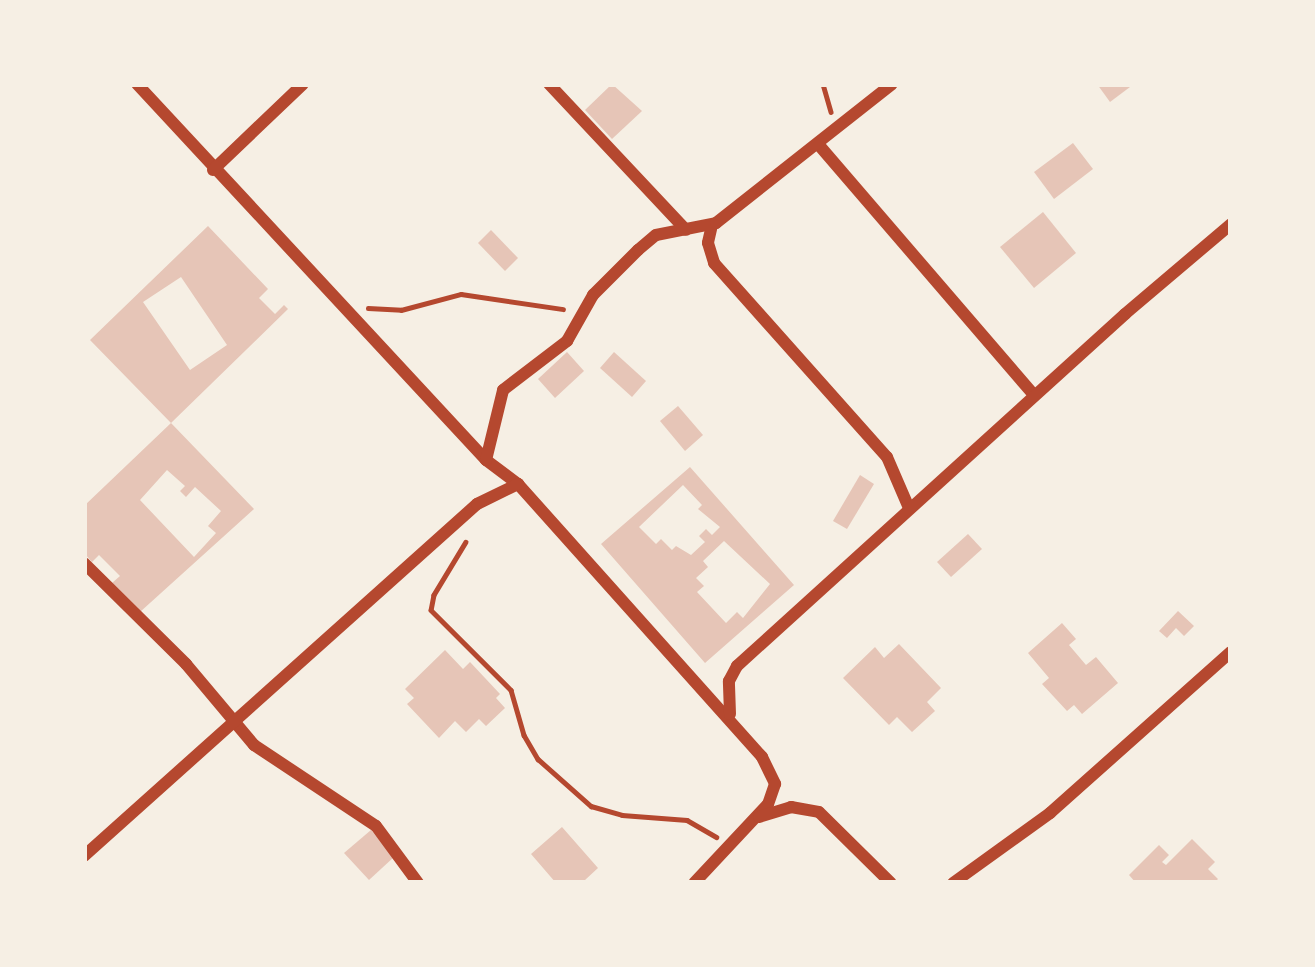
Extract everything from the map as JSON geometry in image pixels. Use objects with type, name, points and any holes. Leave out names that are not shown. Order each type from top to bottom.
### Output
[{"type":"street","points":[[137,84],[213,170],[352,310],[486,460],[518,484],[762,757],[775,784],[758,817],[694,883]]},
{"type":"street","points":[[213,170],[303,84]]},
{"type":"street","points":[[549,84],[686,230]]},
{"type":"street","points":[[486,460],[503,390],[567,341],[586,308],[656,235],[712,225],[892,84]]},
{"type":"street","points":[[818,144],[1034,395]]},
{"type":"street","points":[[730,716],[729,681],[737,666],[1034,395],[1231,224]]},
{"type":"street","points":[[712,225],[708,243],[714,263],[887,457],[909,508]]},
{"type":"street","points":[[84,856],[230,720],[477,504],[518,484]]},
{"type":"street","points":[[84,563],[186,664],[230,720],[285,768],[376,826],[418,883]]},
{"type":"street","points":[[953,883],[1050,813],[1231,652]]},
{"type":"street","points":[[758,817],[791,807],[819,812],[891,883]]},
{"type":"path","points":[[352,310],[401,310],[461,294],[586,308]]},
{"type":"path","points":[[470,538],[434,595],[431,610],[504,680],[538,759],[591,806],[622,815],[687,820],[732,844]]},
{"type":"building","points":[[612,84],[642,111],[612,139],[585,110]]},
{"type":"building","points":[[1097,84],[1134,84],[1110,102]]},
{"type":"building","points":[[1073,143],[1093,169],[1054,199],[1034,172]]},
{"type":"building","points":[[1043,212],[1076,253],[1034,288],[1000,247]]},
{"type":"building","points":[[208,226],[268,289],[259,298],[275,314],[284,305],[288,309],[171,423],[90,340]],"holes":[[[181,277],[227,345],[190,370],[143,302]]]},
{"type":"building","points":[[491,230],[518,258],[505,271],[478,243]]},
{"type":"building","points":[[567,352],[584,371],[555,398],[538,379]]},
{"type":"building","points":[[614,352],[646,381],[632,397],[600,368]]},
{"type":"building","points":[[678,406],[703,435],[685,451],[660,421]]},
{"type":"building","points":[[171,423],[254,509],[140,612],[112,583],[120,576],[99,555],[92,562],[84,553],[84,506]],"holes":[[[167,470],[185,486],[180,491],[186,497],[195,487],[221,511],[208,526],[216,533],[194,557],[140,500]]]},
{"type":"building","points":[[690,467],[794,585],[705,663],[601,544]],"holes":[[[683,485],[702,505],[698,509],[720,527],[712,535],[706,529],[699,536],[705,542],[691,555],[676,546],[672,550],[661,539],[656,544],[639,527]],[[724,541],[770,584],[743,618],[737,612],[726,623],[697,592],[704,586],[696,578],[708,567],[703,561]]]},
{"type":"building","points":[[860,475],[874,484],[847,529],[833,521]]},
{"type":"building","points":[[968,534],[982,549],[951,577],[937,562]]},
{"type":"building","points":[[1178,611],[1194,626],[1184,636],[1176,628],[1167,638],[1159,631]]},
{"type":"building","points":[[1062,623],[1076,639],[1069,645],[1086,665],[1096,657],[1118,683],[1082,714],[1074,705],[1067,711],[1042,684],[1049,678],[1028,653]]},
{"type":"building","points":[[899,644],[941,688],[927,702],[935,711],[912,732],[897,717],[889,725],[843,678],[875,647],[884,658]]},
{"type":"building","points":[[445,650],[463,669],[470,662],[500,694],[496,698],[505,708],[486,726],[479,719],[466,732],[455,721],[439,738],[407,704],[414,698],[405,689]]},
{"type":"building","points":[[562,827],[598,868],[585,880],[588,883],[556,883],[531,854]]},
{"type":"building","points":[[371,830],[394,857],[369,880],[344,853]]},
{"type":"building","points":[[1192,839],[1215,862],[1208,869],[1218,879],[1214,883],[1136,883],[1129,875],[1159,845],[1169,855],[1162,862],[1166,865]]}]
